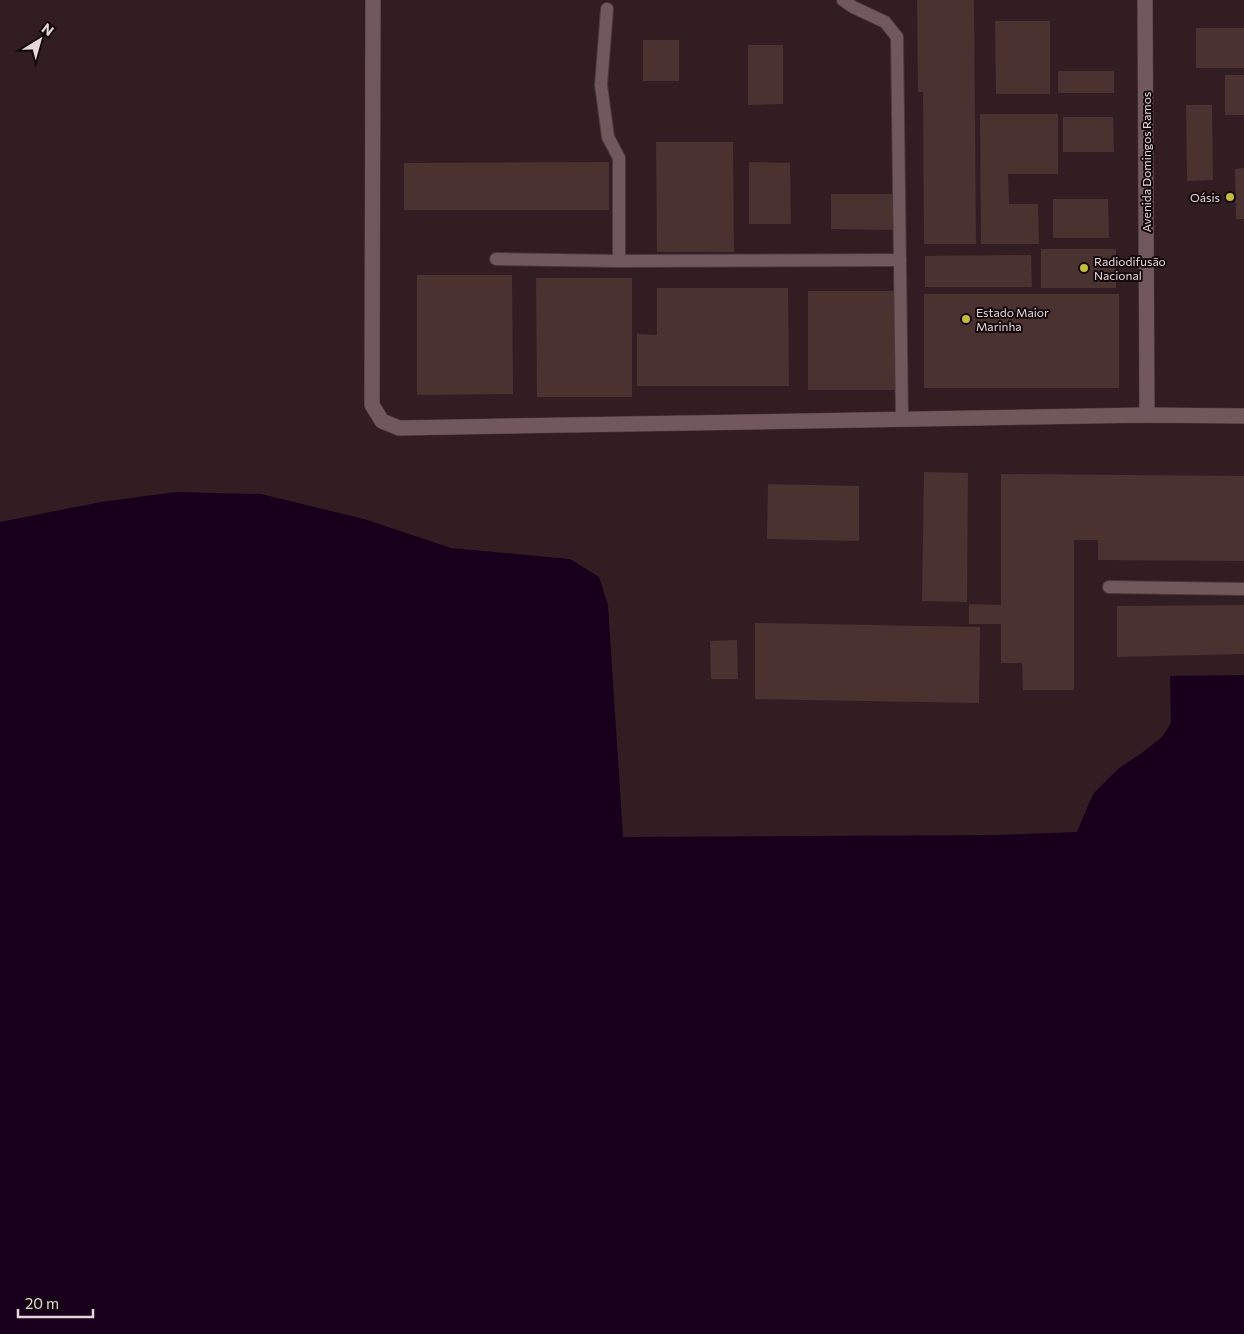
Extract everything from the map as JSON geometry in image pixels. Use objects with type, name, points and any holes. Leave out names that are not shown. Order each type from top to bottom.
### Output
[{"type":"street","points":[[373,0],[372,406],[382,421],[399,428],[1147,415],[1244,416]]},
{"type":"street","name":"Avenida Domingos Ramos","points":[[1146,0],[1147,415]]},
{"type":"lane","points":[[843,0],[853,7],[885,22],[897,37],[902,419]]},
{"type":"lane","points":[[607,9],[601,85],[608,137],[619,158],[619,261]]},
{"type":"lane","points":[[496,259],[619,261],[900,260]]},
{"type":"lane","points":[[1109,587],[1244,589]]},
{"type":"shaded area","points":[[176,492],[261,494],[364,519],[451,548],[570,559],[599,577],[608,605],[623,837],[996,835],[1077,832],[1093,794],[1118,769],[1162,737],[1171,723],[1170,676],[1244,675],[1244,1334],[0,1334],[0,522],[101,502]]},
{"type":"building","points":[[917,0],[974,0],[976,244],[924,244],[923,92],[918,92]]},
{"type":"building","points":[[995,21],[1050,21],[1050,94],[996,94]]},
{"type":"building","points":[[1196,28],[1244,28],[1244,68],[1196,68]]},
{"type":"building","points":[[643,40],[679,40],[679,81],[643,81]]},
{"type":"building","points":[[748,45],[783,45],[783,104],[748,105]]},
{"type":"building","points":[[1058,71],[1114,71],[1114,93],[1058,93]]},
{"type":"building","points":[[1225,75],[1244,75],[1244,115],[1225,115]]},
{"type":"building","points":[[1186,105],[1212,105],[1213,180],[1187,181]]},
{"type":"building","points":[[980,114],[1058,114],[1058,174],[1008,174],[1009,204],[1038,204],[1039,244],[981,244]]},
{"type":"building","points":[[1063,117],[1113,117],[1114,152],[1063,152]]},
{"type":"building","points":[[656,142],[733,142],[734,252],[657,252]]},
{"type":"building","points":[[609,162],[609,210],[404,210],[404,163]]},
{"type":"building","points":[[749,162],[790,163],[791,224],[749,224]]},
{"type":"building","points":[[1244,168],[1244,219],[1236,219],[1235,169]]},
{"type":"building","points":[[831,194],[895,194],[895,230],[831,229]]},
{"type":"building","points":[[1053,199],[1108,199],[1109,238],[1053,238]]},
{"type":"building","points":[[1041,249],[1116,249],[1116,288],[1041,288]]},
{"type":"building","points":[[1031,255],[1032,287],[925,287],[925,256]]},
{"type":"building","points":[[417,275],[512,275],[513,394],[417,395]]},
{"type":"building","points":[[536,278],[632,278],[632,397],[537,397]]},
{"type":"building","points":[[657,288],[788,288],[789,386],[637,386],[637,334],[657,335]]},
{"type":"building","points":[[808,291],[896,291],[897,390],[808,390]]},
{"type":"building","points":[[924,294],[1119,294],[1119,388],[924,388]]},
{"type":"building","points":[[924,472],[968,473],[967,602],[922,601]]},
{"type":"building","points":[[1001,474],[1244,476],[1244,561],[1098,560],[1098,540],[1074,540],[1074,690],[1023,690],[1022,663],[1001,663],[1001,624],[969,624],[969,604],[1001,605]]},
{"type":"building","points":[[768,484],[859,486],[859,541],[767,539]]},
{"type":"building","points":[[1244,605],[1244,654],[1117,657],[1117,606]]},
{"type":"building","points":[[755,623],[980,627],[979,703],[755,699]]},
{"type":"building","points":[[737,640],[738,679],[711,679],[710,641]]},
{"type":"place","name":"Oásis","points":[[1230,197]]},
{"type":"place","name":"Radiodifusão Nacional","points":[[1084,268]]},
{"type":"place","name":"Estado Maior Marinha","points":[[966,319]]}]
